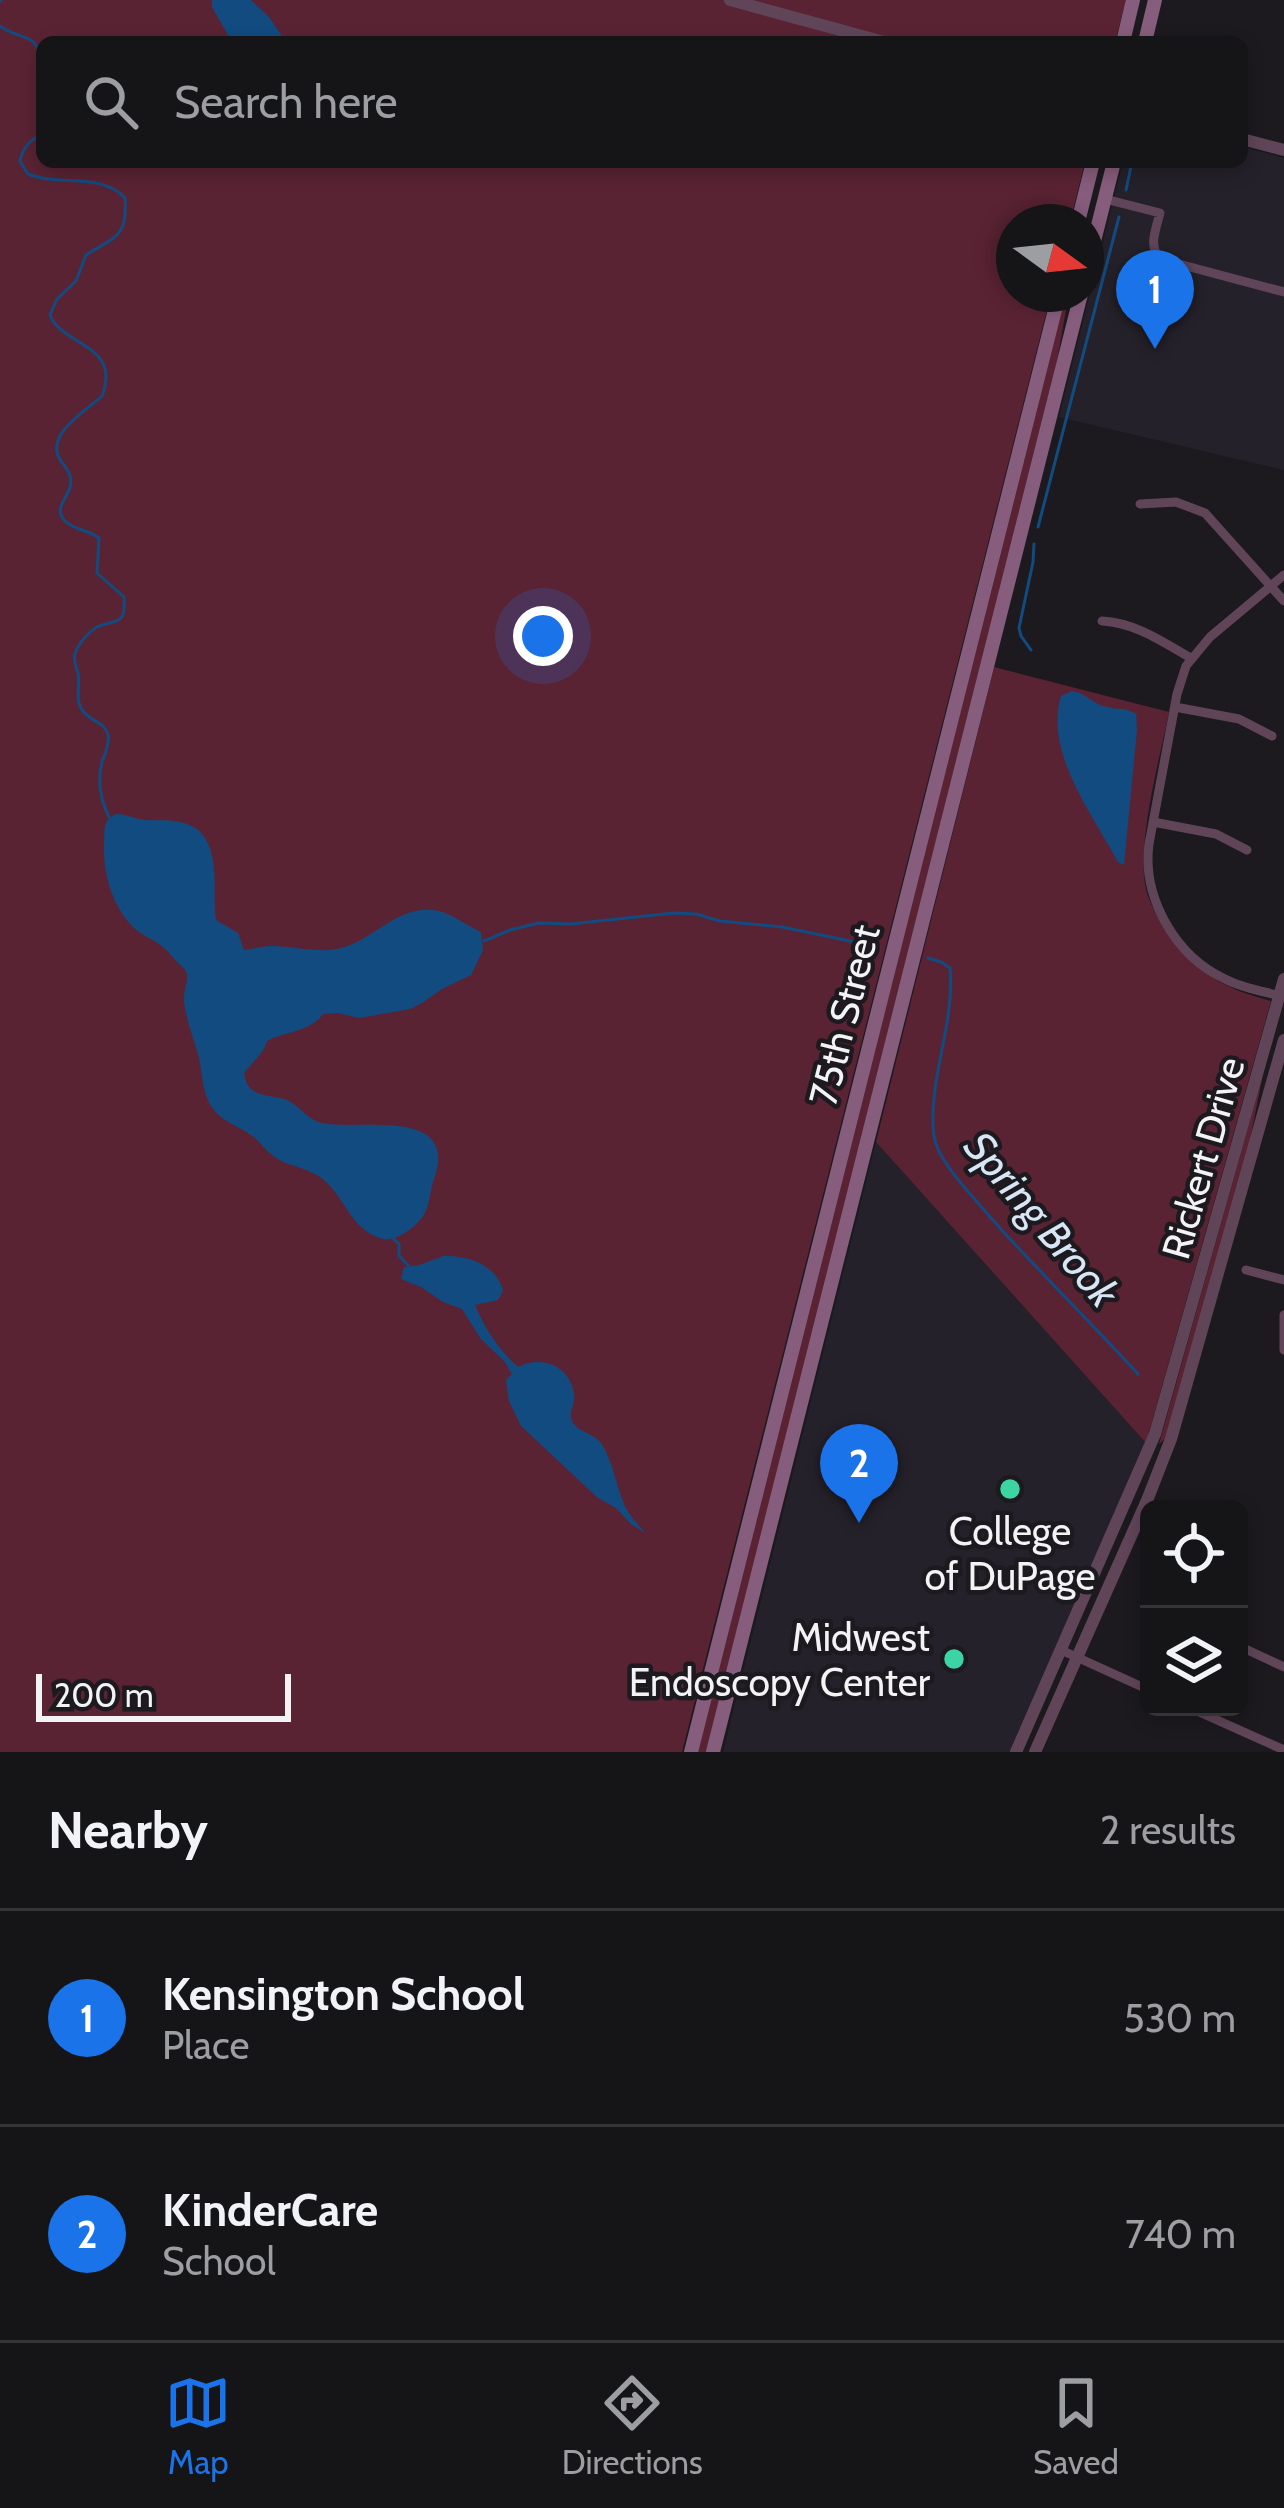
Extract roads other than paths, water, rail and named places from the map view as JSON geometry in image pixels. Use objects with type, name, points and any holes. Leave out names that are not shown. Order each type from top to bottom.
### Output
[{"type":"main road","points":[[1124,36],[1133,0]]},
{"type":"main road","points":[[1146,36],[1155,0]]},
{"type":"main road","points":[[1082,204],[1092,168]]},
{"type":"main road","points":[[1104,204],[1113,168]]},
{"type":"main road","name":"75th Street","points":[[691,1752],[1054,312]]},
{"type":"main road","name":"75th Street","points":[[713,1752],[1076,312]]},
{"type":"street","points":[[730,0],[862,36]]},
{"type":"street","points":[[1248,141],[1284,150]]},
{"type":"street","points":[[1105,200],[1160,213],[1153,244],[1160,259],[1284,292]]},
{"type":"street","points":[[1140,504],[1176,502],[1204,513],[1284,601]]},
{"type":"street","points":[[1282,996],[1213,973],[1189,952],[1155,904],[1147,856],[1175,706],[1191,658],[1284,575]]},
{"type":"street","points":[[1102,621],[1126,624],[1191,658]]},
{"type":"street","points":[[1175,706],[1239,719],[1273,736]]},
{"type":"street","points":[[1153,822],[1216,834],[1247,850]]},
{"type":"street","name":"Rickert Drive","points":[[1016,1752],[1155,1434],[1284,979]]},
{"type":"street","name":"Rickert Drive","points":[[1035,1752],[1171,1439],[1284,1040]]},
{"type":"street","points":[[1246,1270],[1284,1280]]},
{"type":"street","points":[[1284,1315],[1284,1350]]},
{"type":"street","points":[[1061,1650],[1140,1686]]},
{"type":"street","points":[[1248,1650],[1284,1667]]},
{"type":"street","points":[[1208,1716],[1284,1750]]},
{"type":"water","points":[[212,0],[251,0],[282,36],[229,36]]},
{"type":"water","points":[[1072,691],[1102,706],[1136,714],[1124,865],[1084,804],[1065,761],[1058,717],[1061,696]]},
{"type":"water","points":[[116,814],[179,822],[197,829],[211,850],[216,920],[238,933],[244,950],[272,946],[337,949],[398,917],[424,910],[445,913],[481,932],[483,950],[471,975],[410,1009],[359,1018],[323,1014],[305,1028],[268,1040],[244,1073],[253,1090],[289,1101],[316,1121],[401,1127],[433,1141],[438,1156],[427,1207],[406,1232],[385,1239],[369,1233],[326,1182],[279,1160],[212,1107],[185,1008],[185,970],[163,947],[133,927],[110,888],[105,830]]},
{"type":"water","points":[[444,1256],[472,1260],[495,1274],[503,1291],[498,1300],[475,1305],[488,1331],[518,1367],[545,1363],[567,1376],[574,1394],[572,1421],[601,1443],[626,1508],[645,1533],[598,1498],[521,1426],[509,1401],[506,1380],[512,1374],[462,1309],[401,1279],[404,1267]]},
{"type":"waterway","name":"Spring Brook","points":[[0,26],[36,45]]},
{"type":"waterway","name":"Spring Brook","points":[[36,138],[21,156],[28,174],[92,182],[125,198],[121,229],[86,255],[76,281],[57,299],[50,315],[98,356],[106,379],[102,396],[69,424],[57,451],[71,479],[62,517],[99,538],[97,573],[124,597],[122,617],[92,631],[74,657],[80,706],[108,735],[100,783],[109,817]]},
{"type":"waterway","points":[[1126,190],[1131,168]]},
{"type":"waterway","points":[[1038,527],[1119,217]]},
{"type":"waterway","points":[[1031,650],[1019,628],[1034,544]]},
{"type":"waterway","name":"Spring Brook","points":[[484,941],[539,923],[673,913],[782,927],[879,947]]},
{"type":"waterway","name":"Spring Brook","points":[[928,958],[950,968],[949,1007],[933,1105],[939,1152],[991,1218],[1138,1374]]},
{"type":"waterway","points":[[394,1239],[399,1256],[408,1265]]},
{"type":"place","name":"Kensington School","points":[[1155,349]]},
{"type":"place","name":"College of DuPage","points":[[1010,1489]]},
{"type":"place","name":"KinderCare","points":[[859,1523]]},
{"type":"place","name":"Midwest Endoscopy Center","points":[[954,1659]]}]
